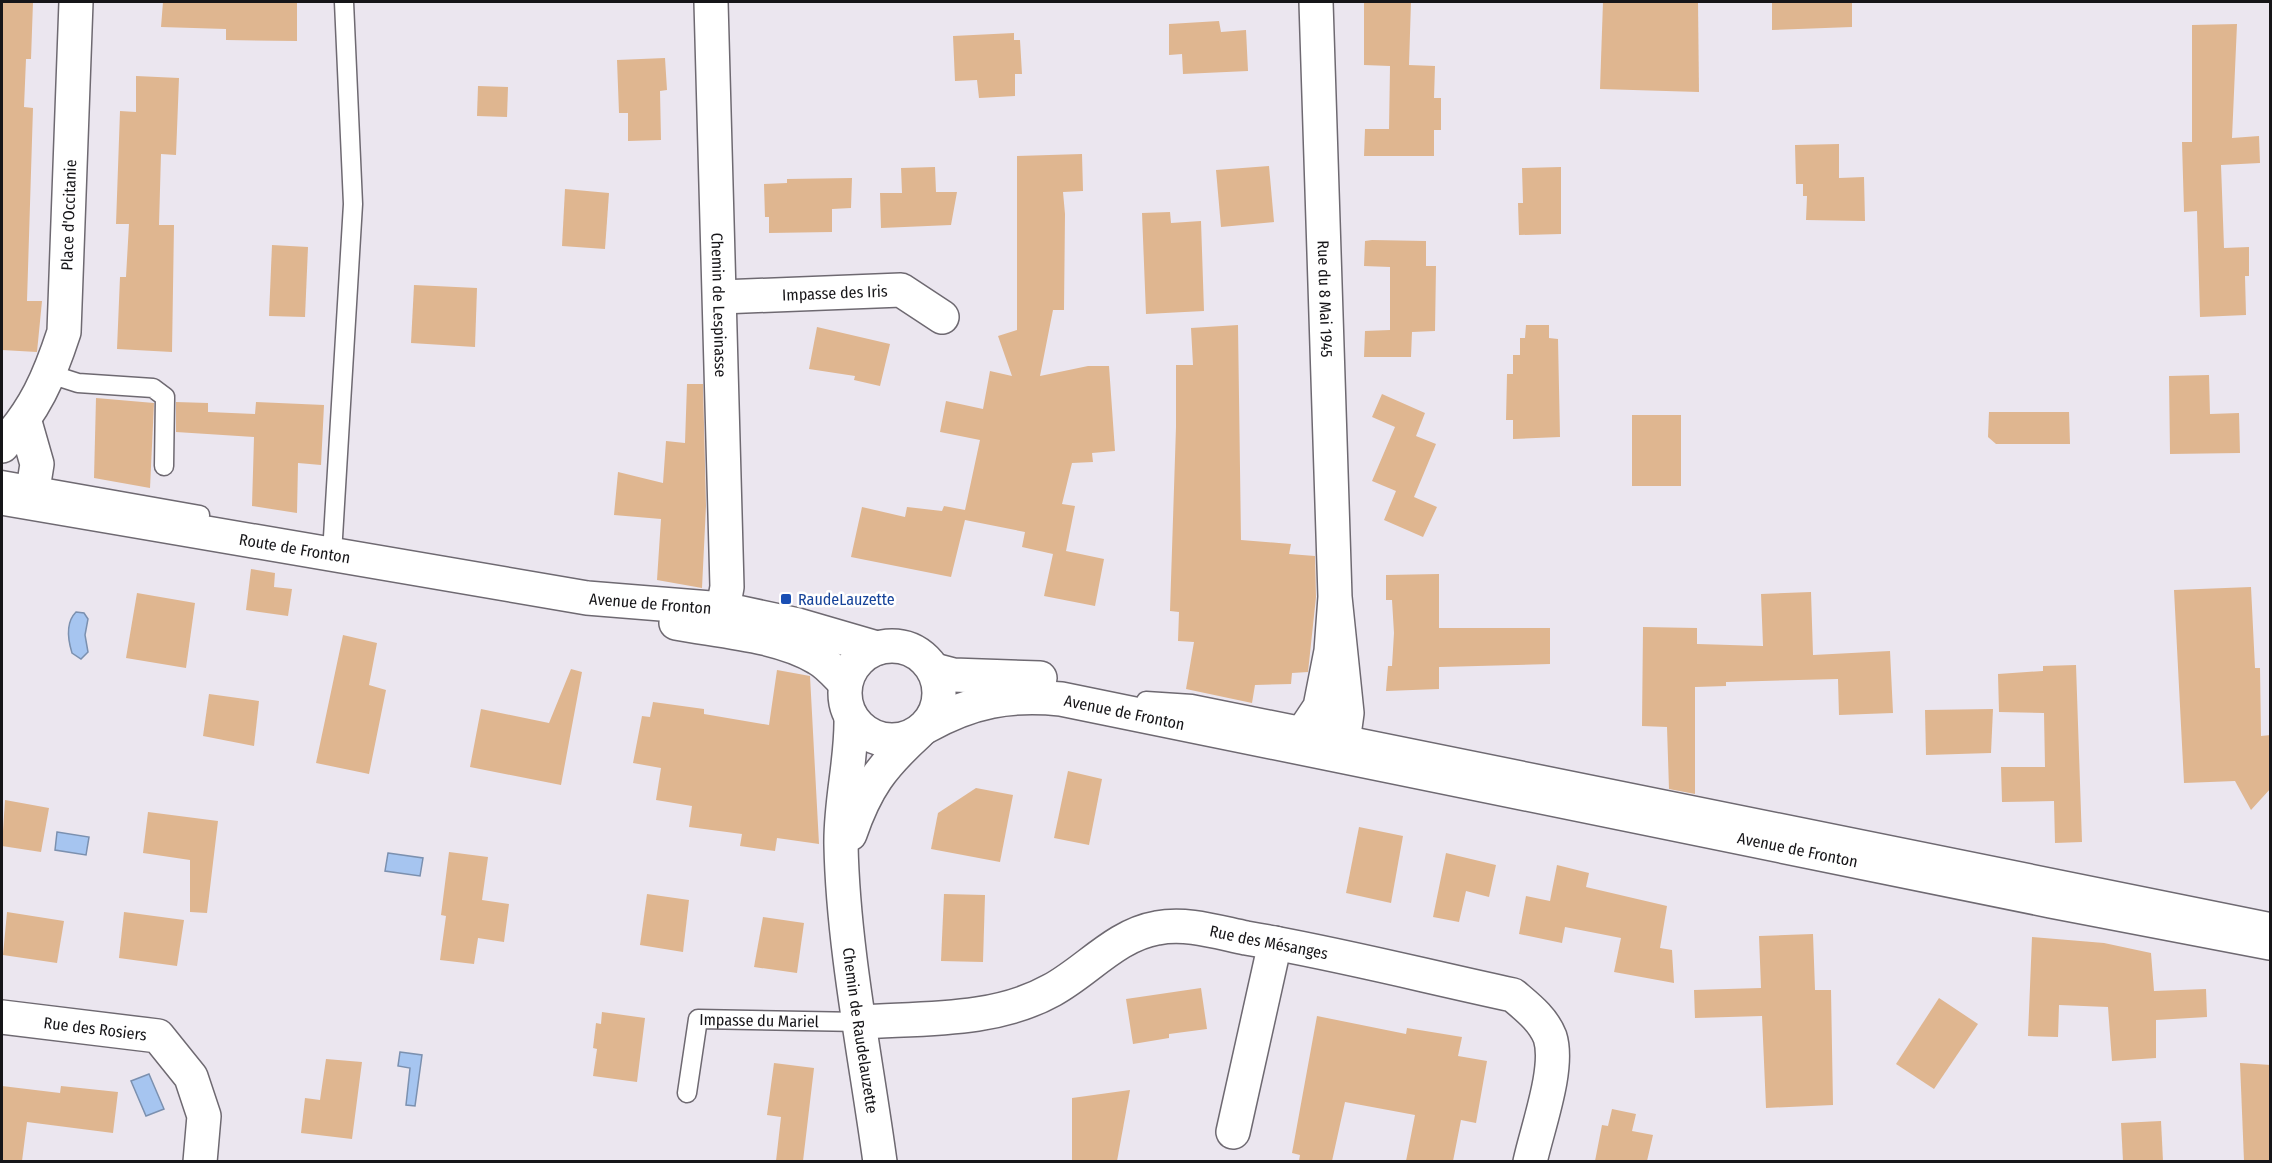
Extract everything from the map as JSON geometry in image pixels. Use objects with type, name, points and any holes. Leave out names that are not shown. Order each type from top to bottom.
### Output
[{"type":"street","name":"Place d'Occitanie","points":[[2,447],[25,422],[50,374],[64,332],[76,2]]},
{"type":"street","name":"Chemin de Lespinasse","points":[[711,2],[721,297],[727,587],[723,609]]},
{"type":"street","name":"Rue du 8 Mai 1945","points":[[1316,2],[1335,597],[1347,713],[1326,738]]},
{"type":"street","name":"Impasse des Iris","points":[[721,297],[901,290],[942,317]]},
{"type":"street","points":[[22,495],[37,464],[25,422]]},
{"type":"street","name":"Route de Fronton","points":[[22,495],[332,554],[587,598]]},
{"type":"street","name":"Avenue de Fronton","points":[[587,598],[723,609],[798,625],[877,648]]},
{"type":"street","name":"Avenue de Fronton","points":[[587,598],[654,618],[775,642],[815,657],[845,683]]},
{"type":"street","points":[[898,646],[918,653],[934,670],[940,693],[934,716],[922,729],[901,740],[882,740],[865,732],[851,718],[846,701],[845,683],[856,662],[877,648],[898,646]]},
{"type":"street","name":"Avenue de Fronton","points":[[934,670],[953,675],[1055,679],[2051,901],[2271,943]]},
{"type":"street","name":"Avenue de Fronton","points":[[922,729],[959,708],[976,703],[1028,696],[1326,738]]},
{"type":"street","name":"Chemin de Raudelauzette","points":[[851,718],[842,800],[841,843],[844,898],[880,1161]]},
{"type":"street","name":"Chemin de Raudelauzette","points":[[844,898],[848,840],[860,805],[881,770],[922,729]]},
{"type":"street","name":"Rue des Mésanges","points":[[861,1022],[970,1015],[1012,1007],[1052,990],[1131,936],[1155,928],[1178,926],[1275,943],[1513,995],[1536,1015],[1550,1037],[1553,1063],[1530,1161]]},
{"type":"street","points":[[1233,1132],[1275,943]]},
{"type":"street","name":"Rue des Rosiers","points":[[2,1017],[158,1036],[191,1077],[204,1116],[200,1161]]},
{"type":"lane","points":[[332,554],[353,204],[344,2]]},
{"type":"lane","points":[[50,374],[78,382],[153,388],[165,397],[164,466]]},
{"type":"lane","points":[[2,480],[22,495]]},
{"type":"lane","points":[[1326,738],[2271,922]]},
{"type":"lane","name":"Impasse du Mariel","points":[[687,1093],[698,1019],[861,1022]]},
{"type":"water","points":[[76,612],[84,613],[88,619],[85,635],[88,652],[81,659],[72,653],[69,637],[70,621]]},
{"type":"water","points":[[57,832],[89,837],[86,855],[55,850]]},
{"type":"water","points":[[388,853],[423,858],[420,876],[385,871]]},
{"type":"water","points":[[400,1052],[422,1055],[415,1106],[406,1105],[410,1068],[398,1066]]},
{"type":"water","points":[[149,1074],[164,1109],[146,1116],[131,1081]]},
{"type":"building","points":[[2,2],[33,2],[31,59],[26,59],[24,107],[33,108],[27,301],[42,301],[37,352],[2,350]]},
{"type":"building","points":[[163,2],[297,2],[297,41],[226,40],[226,29],[161,27]]},
{"type":"building","points":[[1364,2],[1411,2],[1409,65],[1435,66],[1434,98],[1441,98],[1441,130],[1434,130],[1434,156],[1364,156],[1365,129],[1389,129],[1390,66],[1364,65]]},
{"type":"building","points":[[1603,2],[1698,2],[1699,92],[1600,89]]},
{"type":"building","points":[[1772,2],[1852,2],[1852,27],[1772,30]]},
{"type":"building","points":[[1219,21],[1221,32],[1246,30],[1248,71],[1183,74],[1182,54],[1169,55],[1169,24]]},
{"type":"building","points":[[2237,24],[2232,138],[2259,136],[2260,163],[2221,165],[2224,248],[2249,247],[2249,276],[2245,276],[2246,315],[2200,317],[2197,211],[2184,212],[2182,142],[2192,142],[2192,25]]},
{"type":"building","points":[[1014,33],[1014,40],[1020,40],[1022,74],[1015,74],[1015,96],[979,98],[977,80],[955,81],[953,36]]},
{"type":"building","points":[[665,58],[667,90],[660,91],[661,140],[628,141],[628,113],[619,113],[617,60]]},
{"type":"building","points":[[136,76],[179,78],[176,155],[161,154],[159,225],[174,225],[172,352],[117,349],[120,277],[126,277],[129,224],[116,224],[120,111],[136,112]]},
{"type":"building","points":[[478,86],[508,87],[507,117],[477,116]]},
{"type":"building","points":[[1839,144],[1839,178],[1864,177],[1865,221],[1806,220],[1807,196],[1803,196],[1803,184],[1796,184],[1795,145]]},
{"type":"building","points":[[1082,154],[1083,191],[1063,192],[1065,214],[1064,310],[1053,310],[1040,376],[1088,366],[1109,366],[1115,451],[1092,453],[1093,462],[1072,463],[1062,504],[1075,506],[1066,551],[1104,559],[1095,606],[1044,596],[1053,554],[1022,547],[1025,532],[965,520],[951,577],[851,557],[862,507],[905,517],[907,507],[942,511],[944,506],[965,510],[980,440],[940,432],[946,401],[983,409],[990,371],[1012,376],[998,336],[1017,330],[1017,156]]},
{"type":"building","points":[[1269,166],[1274,222],[1221,227],[1216,170]]},
{"type":"building","points":[[935,167],[936,192],[957,192],[951,225],[881,228],[880,193],[902,193],[901,168]]},
{"type":"building","points":[[1561,167],[1561,234],[1519,235],[1518,203],[1523,203],[1522,168]]},
{"type":"building","points":[[852,178],[851,208],[832,209],[832,232],[769,233],[769,217],[765,217],[764,184],[787,183],[787,179]]},
{"type":"building","points":[[565,189],[609,193],[605,249],[562,246]]},
{"type":"building","points":[[1170,212],[1171,223],[1201,221],[1204,311],[1146,314],[1142,213]]},
{"type":"building","points":[[1365,241],[1426,241],[1426,266],[1436,266],[1435,331],[1412,332],[1411,357],[1364,357],[1365,331],[1390,330],[1390,267],[1364,266]]},
{"type":"building","points":[[272,245],[308,247],[305,317],[269,316]]},
{"type":"building","points":[[414,285],[477,288],[475,347],[411,343]]},
{"type":"building","points":[[1238,325],[1241,540],[1291,544],[1289,554],[1315,556],[1316,597],[1308,672],[1292,673],[1291,684],[1255,685],[1252,703],[1186,689],[1194,642],[1178,641],[1179,612],[1170,611],[1176,365],[1193,365],[1191,328]]},
{"type":"building","points":[[1526,325],[1549,325],[1549,338],[1558,339],[1560,437],[1513,439],[1513,420],[1506,420],[1507,374],[1513,374],[1513,355],[1520,355],[1520,338],[1525,338]]},
{"type":"building","points":[[817,327],[890,344],[880,386],[854,380],[855,376],[809,369]]},
{"type":"building","points":[[2209,375],[2210,414],[2239,413],[2240,453],[2170,454],[2169,376]]},
{"type":"building","points":[[687,384],[703,384],[706,506],[702,588],[657,580],[661,519],[614,515],[618,472],[663,483],[666,441],[685,443]]},
{"type":"building","points":[[1382,394],[1425,413],[1416,436],[1436,444],[1414,497],[1437,507],[1423,537],[1384,520],[1396,491],[1372,481],[1395,427],[1372,417]]},
{"type":"building","points":[[96,398],[154,403],[150,488],[94,478]]},
{"type":"building","points":[[176,402],[208,403],[208,412],[255,414],[256,402],[324,405],[321,465],[298,463],[297,513],[252,506],[254,437],[176,432]]},
{"type":"building","points":[[1989,412],[2069,412],[2070,444],[1996,444],[1988,437]]},
{"type":"building","points":[[1632,415],[1681,415],[1681,486],[1632,486]]},
{"type":"building","points":[[251,569],[275,573],[274,587],[292,589],[288,616],[246,610]]},
{"type":"building","points":[[1439,574],[1439,628],[1550,628],[1550,664],[1439,667],[1439,689],[1386,691],[1388,666],[1392,666],[1394,633],[1392,600],[1386,600],[1386,575]]},
{"type":"building","points":[[2251,587],[2255,668],[2260,668],[2261,736],[2271,735],[2271,788],[2251,810],[2235,781],[2184,783],[2174,590]]},
{"type":"building","points":[[1811,592],[1813,655],[1890,651],[1893,713],[1839,715],[1838,679],[1726,682],[1726,686],[1695,687],[1695,794],[1669,789],[1667,727],[1642,726],[1643,627],[1697,628],[1697,644],[1763,646],[1761,594]]},
{"type":"building","points":[[137,593],[195,603],[186,668],[126,658]]},
{"type":"building","points":[[343,635],[377,643],[369,685],[386,690],[369,774],[316,763]]},
{"type":"building","points":[[2076,665],[2082,842],[2055,843],[2054,801],[2002,802],[2001,767],[2045,767],[2044,713],[1999,712],[1998,674],[2043,671],[2043,666]]},
{"type":"building","points":[[571,669],[582,672],[561,785],[470,767],[481,709],[549,723]]},
{"type":"building","points":[[777,670],[810,676],[819,844],[777,838],[775,851],[740,846],[742,834],[689,827],[692,806],[656,800],[661,768],[633,763],[642,716],[650,717],[653,702],[704,709],[704,714],[769,725]]},
{"type":"building","points":[[209,694],[259,701],[254,746],[203,736]]},
{"type":"building","points":[[1993,709],[1991,753],[1926,755],[1925,710]]},
{"type":"building","points":[[1068,771],[1102,779],[1089,845],[1054,838]]},
{"type":"building","points":[[976,788],[1013,795],[1000,862],[931,849],[938,813]]},
{"type":"building","points":[[5,800],[49,808],[41,852],[2,846]]},
{"type":"building","points":[[148,812],[218,821],[207,913],[190,912],[190,860],[143,853]]},
{"type":"building","points":[[1359,827],[1403,836],[1391,903],[1346,893]]},
{"type":"building","points":[[449,852],[488,857],[482,900],[509,904],[504,942],[478,938],[474,964],[440,960],[446,916],[441,915]]},
{"type":"building","points":[[1446,853],[1496,865],[1489,897],[1466,891],[1459,922],[1433,917]]},
{"type":"building","points":[[1557,865],[1589,873],[1586,887],[1667,906],[1660,948],[1672,950],[1674,983],[1614,972],[1621,938],[1565,927],[1562,943],[1519,934],[1526,896],[1550,901]]},
{"type":"building","points":[[647,894],[689,900],[683,952],[640,945]]},
{"type":"building","points":[[944,894],[985,895],[983,962],[941,961]]},
{"type":"building","points":[[7,912],[64,921],[57,963],[3,955]]},
{"type":"building","points":[[124,912],[184,920],[177,966],[119,958]]},
{"type":"building","points":[[763,917],[804,923],[797,973],[754,967]]},
{"type":"building","points":[[1813,934],[1815,990],[1831,990],[1833,1105],[1766,1108],[1762,1016],[1695,1018],[1694,990],[1761,988],[1759,936]]},
{"type":"building","points":[[2032,937],[2104,943],[2151,953],[2154,991],[2206,989],[2207,1017],[2156,1020],[2156,1058],[2112,1061],[2108,1007],[2059,1005],[2058,1037],[2028,1036]]},
{"type":"building","points":[[1201,988],[1207,1029],[1169,1034],[1169,1038],[1133,1044],[1126,999]]},
{"type":"building","points":[[1939,998],[1978,1024],[1934,1089],[1896,1064]]},
{"type":"building","points":[[602,1012],[645,1018],[637,1082],[593,1076],[597,1049],[593,1048],[596,1023],[601,1024]]},
{"type":"building","points":[[1317,1016],[1406,1034],[1407,1028],[1462,1037],[1458,1056],[1487,1061],[1476,1123],[1461,1120],[1453,1161],[1406,1161],[1415,1115],[1345,1102],[1332,1161],[1299,1161],[1300,1155],[1292,1153]]},
{"type":"building","points":[[326,1059],[362,1062],[352,1139],[301,1133],[305,1098],[320,1100]]},
{"type":"building","points":[[774,1063],[814,1068],[803,1161],[776,1161],[781,1117],[767,1115]]},
{"type":"building","points":[[2240,1063],[2271,1065],[2271,1161],[2244,1161]]},
{"type":"building","points":[[2,1086],[60,1093],[61,1086],[118,1092],[113,1133],[27,1122],[22,1161],[2,1161]]},
{"type":"building","points":[[1130,1090],[1117,1161],[1072,1161],[1072,1098]]},
{"type":"building","points":[[1612,1109],[1636,1114],[1632,1131],[1653,1135],[1647,1161],[1595,1161],[1602,1125],[1608,1126]]},
{"type":"building","points":[[2161,1121],[2163,1161],[2123,1161],[2121,1123]]},
{"type":"place","name":"RaudeLauzette","points":[[786,599]]}]
